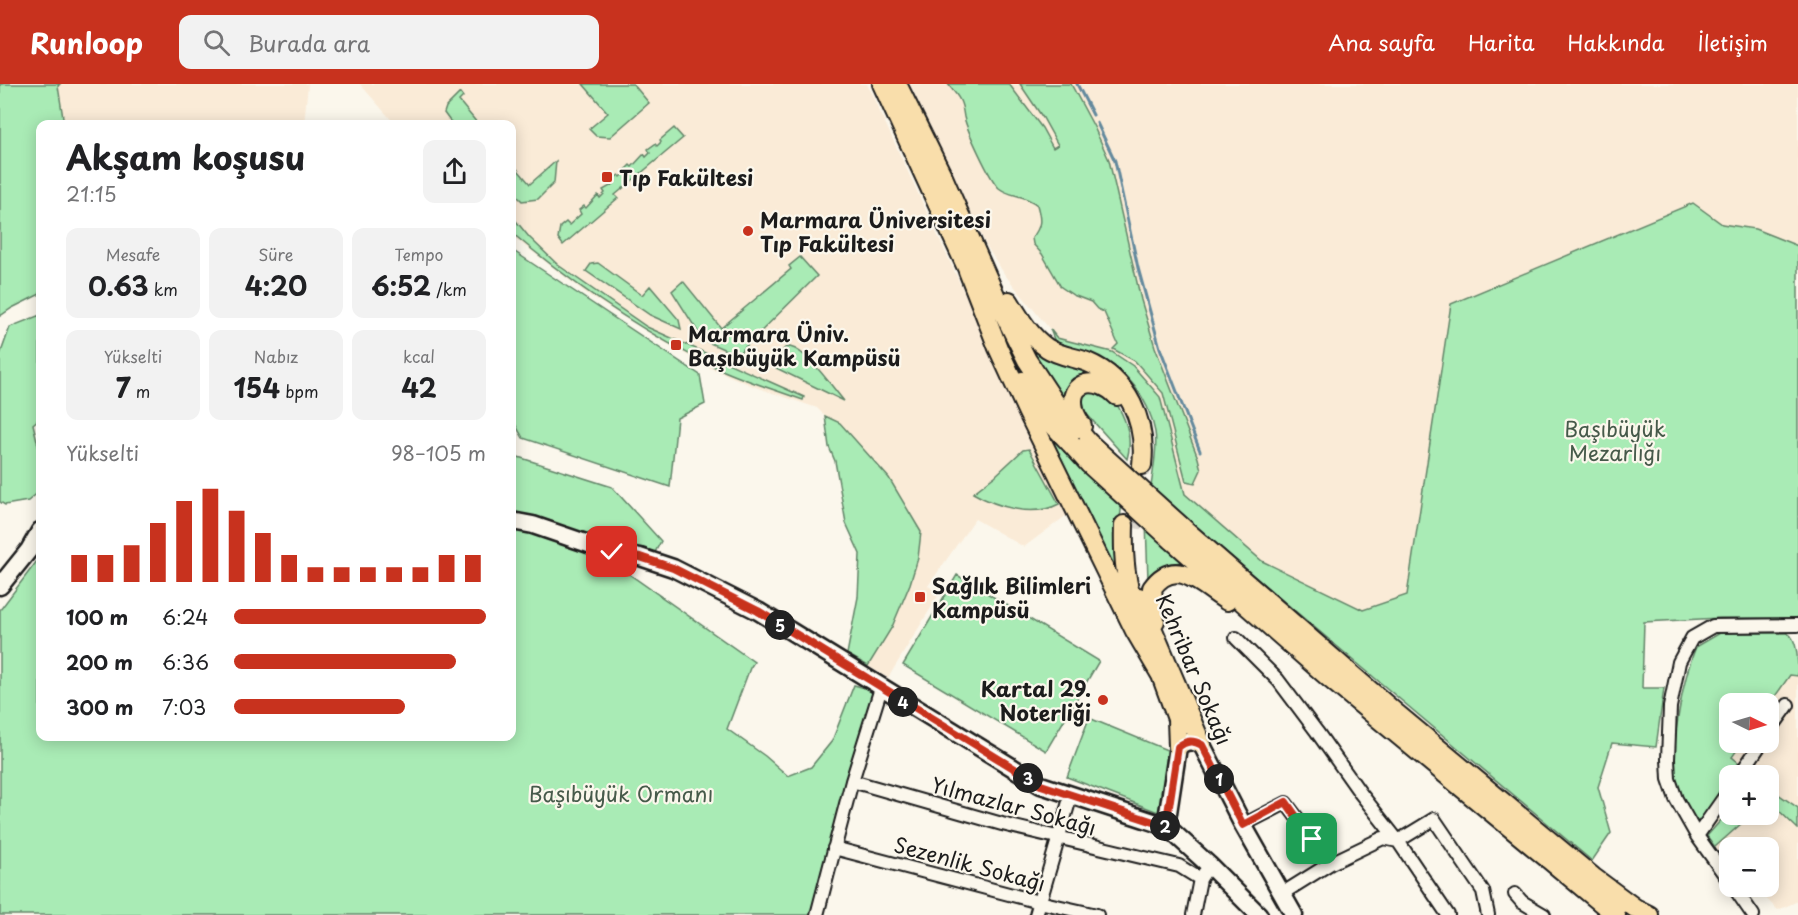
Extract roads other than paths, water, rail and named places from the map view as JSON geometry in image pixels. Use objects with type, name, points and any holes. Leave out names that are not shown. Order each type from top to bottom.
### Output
[{"type":"main road","points":[[882,84],[999,338],[1025,386],[1055,427],[1080,443],[1177,534],[1265,624],[1616,915]]},
{"type":"main road","points":[[897,84],[1027,360],[1080,443]]},
{"type":"main road","points":[[963,223],[1026,328],[1049,349],[1095,366],[1109,374],[1130,400],[1142,429],[1144,449],[1138,464],[1134,435],[1123,404],[1109,388],[1101,383],[1090,382],[1080,386],[1075,392],[1073,408],[1080,443]]},
{"type":"main road","points":[[968,272],[998,348],[1027,411],[1135,631],[1166,674]]},
{"type":"main road","points":[[516,522],[533,525],[612,552],[640,557],[673,568],[758,611],[1041,785],[1166,826],[1205,872],[1258,915]]},
{"type":"main road","points":[[1128,526],[1123,549],[1125,579],[1166,674]]},
{"type":"main road","points":[[1177,534],[1593,877],[1635,908],[1649,915]]},
{"type":"main road","points":[[0,586],[36,538]]},
{"type":"main road","points":[[1166,826],[1178,747],[1177,719],[1156,627],[1152,588],[1159,578],[1168,573],[1178,572],[1190,576],[1265,624]]},
{"type":"main road","name":"Kehribar Sokağı","points":[[1166,674],[1243,825],[1294,915]]},
{"type":"main road","points":[[1178,747],[1189,741],[1202,745]]},
{"type":"street","points":[[1719,867],[1697,836],[1676,799],[1669,779],[1670,707],[1684,650],[1692,638],[1713,626],[1798,625]]},
{"type":"street","points":[[1236,638],[1278,680],[1398,841],[1448,915]]},
{"type":"street","points":[[819,915],[876,685]]},
{"type":"street","points":[[1779,718],[1788,705]]},
{"type":"street","name":"Yılmazlar Sokağı","points":[[852,782],[1059,838],[1205,872]]},
{"type":"street","points":[[1036,915],[1071,795]]},
{"type":"street","points":[[1243,825],[1286,802],[1330,863]]},
{"type":"street","points":[[1697,836],[1719,805]]},
{"type":"street","points":[[1282,893],[1330,863],[1383,838],[1398,841],[1434,819],[1483,891],[1488,915]]},
{"type":"street","name":"Sezenlik Sokağı","points":[[834,848],[1097,915]]},
{"type":"street","points":[[1193,915],[1205,872]]},
{"type":"street","points":[[1515,894],[1522,902],[1544,915]]},
{"type":"street","points":[[1741,897],[1753,915]]},
{"type":"waterway","points":[[1077,84],[1093,115]]},
{"type":"waterway","points":[[1097,123],[1115,161],[1138,268],[1160,348],[1200,451]]},
{"type":"tunnel","points":[[1133,528],[1142,465]]},
{"type":"place","name":"Tıp Fakültesi","points":[[607,177]]},
{"type":"place","name":"Marmara Üniversitesi Tıp Fakültesi","points":[[748,231]]},
{"type":"place","name":"Marmara Üniv. Başıbüyük Kampüsü","points":[[676,345]]},
{"type":"place","name":"Sağlık Bilimleri Kampüsü","points":[[920,597]]},
{"type":"place","name":"Kartal 29. Noterliği","points":[[1103,700]]},
{"type":"park label","name":"Başıbüyük Mezarlığı","points":[[1615,440]]},
{"type":"park label","name":"Başıbüyük Ormanı","points":[[621,793]]}]
